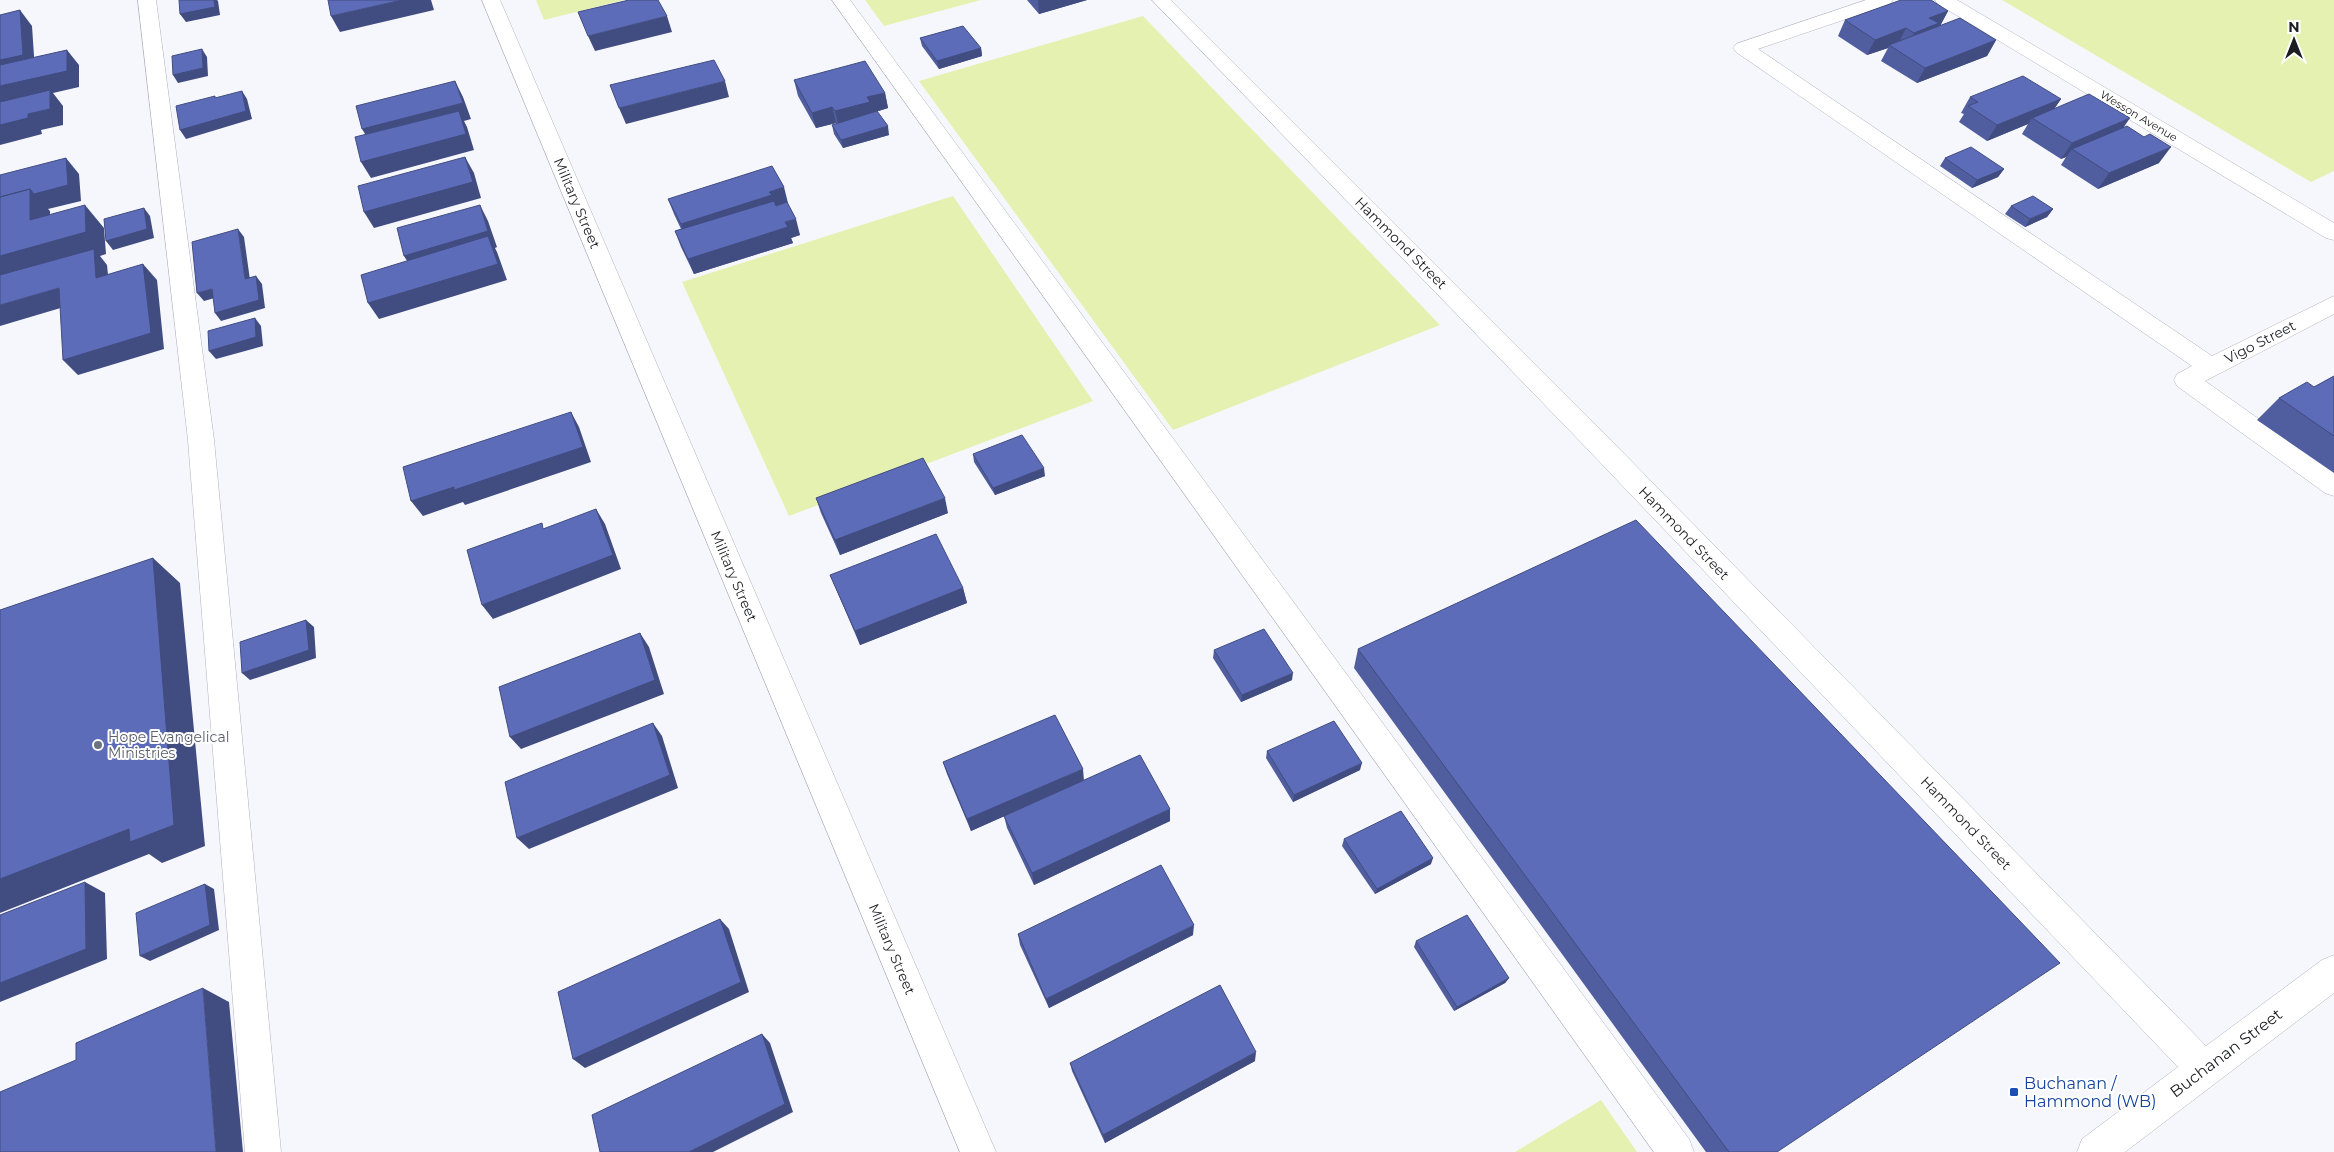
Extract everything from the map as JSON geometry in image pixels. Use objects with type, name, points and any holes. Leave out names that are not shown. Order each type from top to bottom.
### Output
[{"type":"street","points":[[147,0],[201,440],[263,1152]]},
{"type":"street","name":"Military Street","points":[[491,0],[978,1152]]},
{"type":"street","points":[[842,0],[1676,1152]]},
{"type":"street","name":"Hammond Street","points":[[1161,0],[1581,426],[2204,1069]]},
{"type":"street","points":[[1884,0],[1743,48],[2212,368]]},
{"type":"street","name":"Wesson Avenue","points":[[1944,0],[2334,233]]},
{"type":"street","name":"Vigo Street","points":[[2334,304],[2186,380],[2334,486]]},
{"type":"street","name":"Buchanan Street","points":[[2095,1152],[2334,972]]},
{"type":"green space","points":[[536,0],[624,0],[544,20]]},
{"type":"green space","points":[[865,0],[981,0],[884,26]]},
{"type":"green space","points":[[2002,0],[2334,0],[2334,171],[2311,182]]},
{"type":"green space","points":[[1143,16],[1440,325],[1173,430],[919,81]]},
{"type":"green space","points":[[953,196],[1093,401],[789,516],[682,282]]},
{"type":"green space","points":[[1601,1100],[1637,1152],[1515,1152]]},
{"type":"building","points":[[179,0],[214,0],[215,7],[180,14]]},
{"type":"building","points":[[328,0],[402,0],[331,16]]},
{"type":"building","points":[[629,0],[658,0],[667,16],[588,36],[578,12]]},
{"type":"building","points":[[1901,0],[1931,0],[1948,11],[1929,18],[1939,23],[1914,33],[1906,28],[1875,40],[1845,20]]},
{"type":"building","points":[[20,10],[23,55],[0,60],[0,15]]},
{"type":"building","points":[[1960,18],[1996,40],[1925,68],[1889,45]]},
{"type":"building","points":[[963,26],[981,48],[937,61],[920,38]]},
{"type":"building","points":[[202,49],[203,68],[173,75],[172,56]]},
{"type":"building","points":[[67,50],[67,71],[0,86],[0,65]]},
{"type":"building","points":[[714,60],[725,81],[619,108],[610,85]]},
{"type":"building","points":[[865,61],[885,93],[867,97],[870,102],[835,111],[832,107],[812,113],[794,80]]},
{"type":"building","points":[[2023,76],[2061,99],[1997,125],[1968,106],[1978,102],[1970,97]]},
{"type":"building","points":[[455,81],[463,103],[362,129],[356,106]]},
{"type":"building","points":[[50,90],[50,109],[28,114],[28,118],[0,125],[0,102]]},
{"type":"building","points":[[242,91],[246,111],[180,130],[176,106]]},
{"type":"building","points":[[2089,94],[2130,118],[2072,143],[2032,118]]},
{"type":"building","points":[[459,111],[466,134],[361,162],[355,137]]},
{"type":"building","points":[[877,111],[888,126],[841,140],[832,125]]},
{"type":"building","points":[[2127,126],[2144,137],[2150,134],[2171,147],[2109,173],[2072,149]]},
{"type":"building","points":[[1971,147],[2004,169],[1977,180],[1945,158]]},
{"type":"building","points":[[465,157],[473,182],[364,212],[358,186]]},
{"type":"building","points":[[66,158],[68,185],[34,194],[30,189],[0,197],[0,175]]},
{"type":"building","points":[[772,166],[784,187],[769,192],[772,195],[681,224],[668,199]]},
{"type":"building","points":[[30,189],[30,220],[85,205],[86,232],[0,256],[0,197]]},
{"type":"building","points":[[2033,196],[2053,209],[2030,219],[2011,206]]},
{"type":"building","points":[[774,201],[776,206],[787,202],[796,219],[785,222],[788,227],[688,259],[675,231]]},
{"type":"building","points":[[480,205],[488,231],[404,256],[397,228]]},
{"type":"building","points":[[144,208],[147,229],[106,241],[104,219]]},
{"type":"building","points":[[238,229],[245,279],[256,276],[259,300],[215,313],[212,289],[197,293],[192,242]]},
{"type":"building","points":[[488,236],[498,264],[368,303],[361,275]]},
{"type":"building","points":[[94,249],[96,278],[143,264],[151,333],[63,360],[59,288],[0,305],[0,275]]},
{"type":"building","points":[[255,318],[256,337],[209,351],[208,331]]},
{"type":"building","points":[[2334,376],[2334,436],[2279,398],[2307,382],[2314,387]]},
{"type":"building","points":[[571,412],[583,447],[454,490],[454,487],[411,501],[403,467]]},
{"type":"building","points":[[1022,435],[1044,468],[993,488],[973,454]]},
{"type":"building","points":[[923,458],[945,498],[835,540],[816,498]]},
{"type":"building","points":[[596,509],[613,555],[482,605],[467,550],[542,523],[543,529]]},
{"type":"building","points":[[1636,520],[2060,963],[1777,1152],[1729,1152],[1358,649]]},
{"type":"building","points":[[936,534],[963,588],[855,631],[830,575]]},
{"type":"building","name":"Hope Evangelical Ministries","points":[[153,558],[174,825],[130,842],[129,829],[0,879],[0,610]]},
{"type":"building","points":[[306,620],[309,650],[242,673],[240,642]]},
{"type":"building","points":[[1264,629],[1293,673],[1242,695],[1214,650]]},
{"type":"building","points":[[640,633],[655,680],[510,737],[499,687]]},
{"type":"building","points":[[1055,715],[1083,769],[967,819],[943,762]]},
{"type":"building","points":[[1334,721],[1362,763],[1294,795],[1267,751]]},
{"type":"building","points":[[653,723],[670,775],[517,838],[505,782]]},
{"type":"building","points":[[1140,755],[1170,809],[1032,873],[1004,816]]},
{"type":"building","points":[[1401,811],[1433,858],[1377,889],[1344,839]]},
{"type":"building","points":[[1161,865],[1194,925],[1046,999],[1018,934]]},
{"type":"building","points":[[85,882],[86,949],[0,983],[0,915]]},
{"type":"building","points":[[205,884],[210,925],[140,956],[136,913]]},
{"type":"building","points":[[1467,915],[1509,978],[1457,1007],[1416,941]]},
{"type":"building","points":[[720,919],[741,982],[573,1059],[558,992]]},
{"type":"building","points":[[1220,985],[1256,1052],[1103,1135],[1070,1063]]},
{"type":"building","points":[[203,988],[216,1152],[0,1152],[0,1092],[76,1060],[76,1043]]},
{"type":"building","points":[[762,1034],[785,1104],[689,1152],[600,1152],[592,1115]]},
{"type":"place","name":"Hope Evangelical Ministries","points":[[98,745]]},
{"type":"place","name":"Buchanan / Hammond (WB)","points":[[2014,1092]]}]
